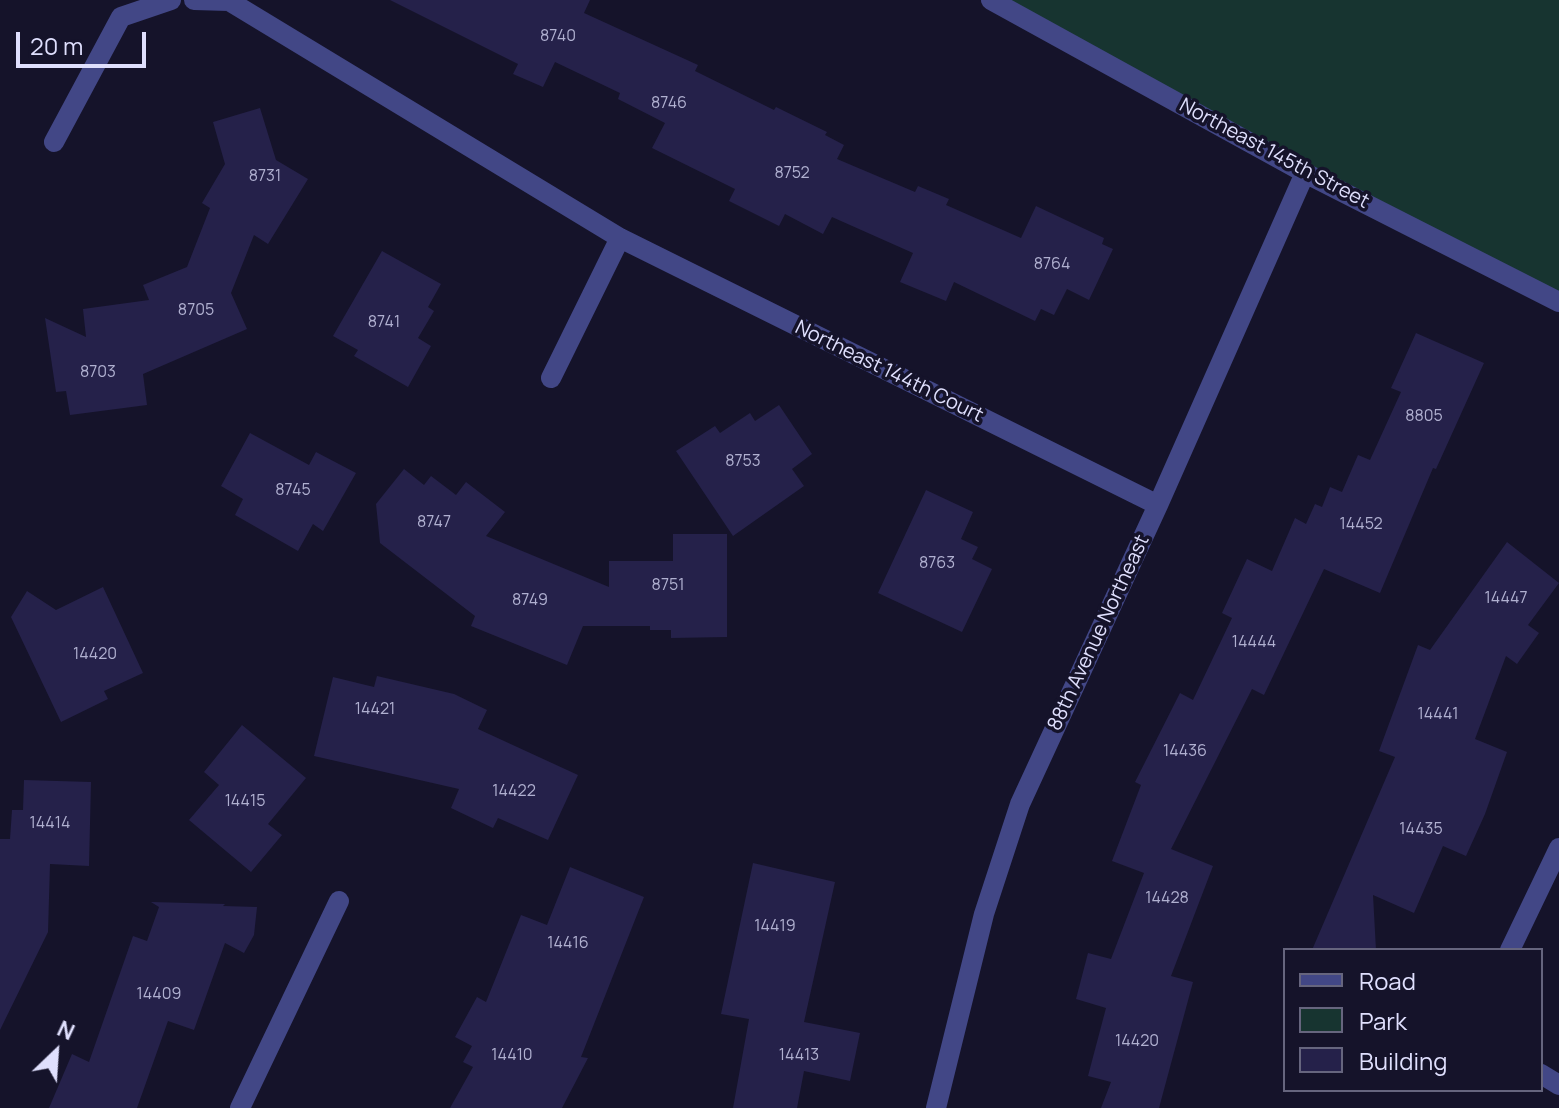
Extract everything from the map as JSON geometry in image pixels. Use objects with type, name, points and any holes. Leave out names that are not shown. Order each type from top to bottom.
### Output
[{"type":"street","points":[[54,142],[121,17],[171,0]]},
{"type":"street","name":"Northeast 144th Court","points":[[194,0],[229,1],[620,238],[1158,505]]},
{"type":"street","name":"Northeast 145th Street","points":[[991,0],[1305,173],[1559,302]]},
{"type":"street","name":"88th Avenue Northeast","points":[[936,1108],[984,914],[1020,804],[1158,505],[1305,173]]},
{"type":"street","points":[[551,378],[620,238]]},
{"type":"street","points":[[1511,948],[1559,848]]},
{"type":"street","points":[[240,1108],[339,901]]},
{"type":"green space","points":[[986,0],[1559,0],[1559,297]]},
{"type":"building","points":[[390,0],[590,0],[584,13],[698,65],[695,71],[774,110],[776,107],[827,132],[825,135],[844,145],[837,159],[915,192],[918,186],[949,199],[946,205],[1021,238],[1036,206],[1104,238],[1102,244],[1113,249],[1089,300],[1067,289],[1054,315],[1041,309],[1035,321],[954,282],[946,301],[900,282],[913,253],[832,217],[823,234],[785,214],[779,226],[729,201],[735,189],[652,148],[665,123],[618,99],[620,93],[555,62],[543,87],[513,74],[518,64]]},
{"type":"building","points":[[260,108],[276,160],[308,179],[268,244],[254,235],[231,293],[247,329],[143,374],[147,405],[70,415],[66,391],[56,392],[45,318],[86,337],[83,309],[149,300],[143,285],[187,267],[210,208],[202,203],[225,164],[213,122]]},
{"type":"building","points":[[382,251],[441,284],[428,307],[434,311],[418,338],[431,346],[408,387],[354,356],[358,350],[333,336]]},
{"type":"building","points":[[1416,333],[1484,363],[1436,469],[1433,468],[1380,593],[1324,569],[1264,695],[1252,689],[1171,849],[1213,866],[1171,976],[1193,982],[1159,1108],[1101,1108],[1111,1082],[1088,1076],[1106,1008],[1076,999],[1088,953],[1111,959],[1144,873],[1112,861],[1141,785],[1135,782],[1180,693],[1193,700],[1232,618],[1222,613],[1247,559],[1272,571],[1295,518],[1306,524],[1315,504],[1322,507],[1330,487],[1342,492],[1358,455],[1370,460],[1401,392],[1391,388]]},
{"type":"building","points":[[779,405],[812,454],[792,469],[804,486],[733,536],[676,451],[715,426],[720,433],[750,413],[755,421]]},
{"type":"building","points":[[250,433],[309,465],[316,452],[356,473],[323,531],[313,524],[298,551],[235,515],[243,499],[221,486]]},
{"type":"building","points":[[404,469],[424,485],[431,476],[456,495],[466,482],[505,512],[486,536],[609,587],[609,561],[673,561],[673,534],[727,534],[727,637],[671,638],[671,630],[650,630],[650,626],[583,626],[567,665],[471,626],[475,616],[380,543],[376,504]]},
{"type":"building","points":[[926,490],[973,512],[961,539],[978,547],[972,559],[992,569],[962,632],[878,593]]},
{"type":"building","points":[[1507,542],[1559,583],[1528,625],[1539,633],[1517,664],[1506,656],[1475,739],[1507,752],[1466,856],[1443,846],[1414,913],[1373,895],[1376,948],[1313,948],[1395,757],[1379,751],[1418,645],[1430,650]]},
{"type":"building","points":[[103,587],[143,673],[104,691],[108,699],[61,722],[11,617],[27,591],[56,610]]},
{"type":"building","points":[[377,676],[454,694],[487,710],[478,729],[578,775],[548,840],[498,818],[493,828],[451,808],[459,789],[314,756],[333,677],[374,687]]},
{"type":"building","points":[[242,725],[306,778],[268,824],[282,835],[251,872],[189,820],[219,785],[204,772]]},
{"type":"building","points":[[24,780],[91,782],[89,866],[50,864],[48,932],[0,1030],[0,839],[10,839],[12,810],[23,810]]},
{"type":"building","points":[[753,863],[835,882],[804,1022],[860,1033],[850,1081],[804,1071],[797,1108],[733,1108],[749,1019],[721,1014]]},
{"type":"building","points":[[570,867],[644,897],[581,1057],[588,1058],[562,1108],[450,1108],[473,1067],[463,1062],[472,1046],[455,1037],[477,997],[486,1002],[521,915],[547,925]]},
{"type":"building","points":[[151,902],[257,907],[254,935],[244,953],[225,943],[194,1030],[168,1021],[137,1108],[49,1108],[72,1054],[89,1062],[133,936],[147,941],[159,907]]}]
